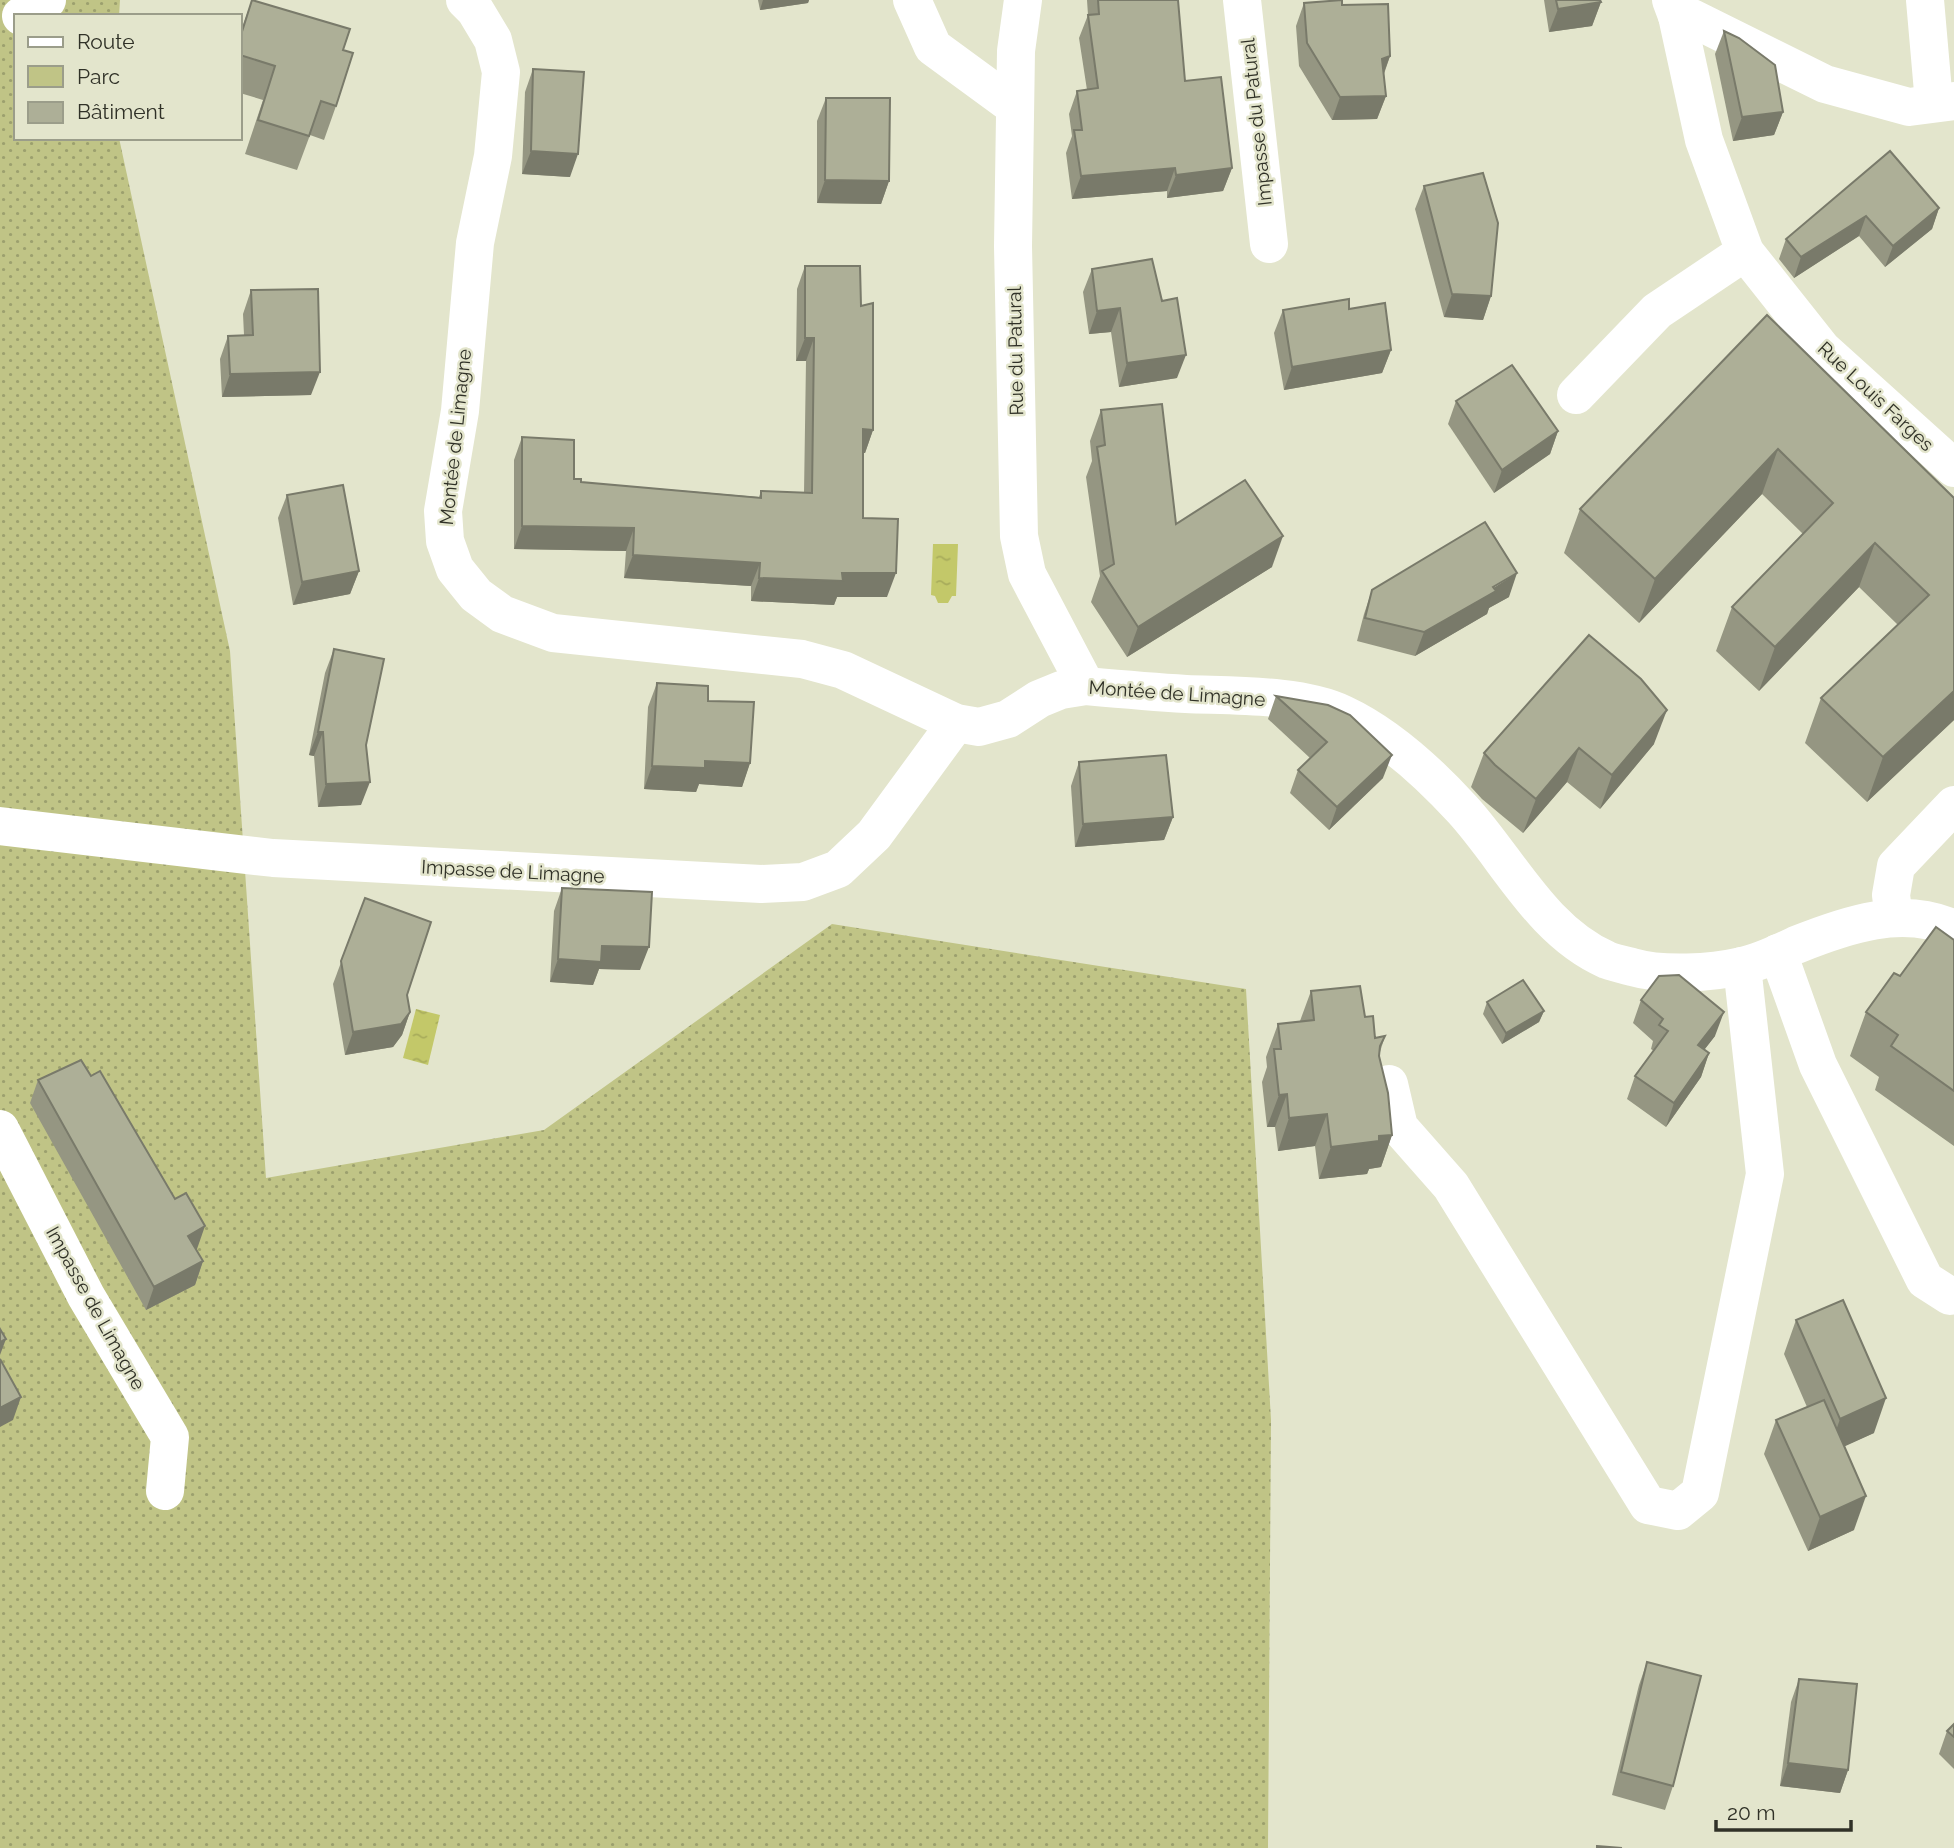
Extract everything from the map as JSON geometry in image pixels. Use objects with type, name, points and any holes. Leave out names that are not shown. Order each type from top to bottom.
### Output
[{"type":"street","points":[[24,14],[47,0]]},
{"type":"street","name":"Montée de Limagne","points":[[465,0],[475,10],[493,40],[501,72],[493,156],[475,243],[460,411],[443,511],[444,541],[455,569],[476,595],[502,614],[554,634],[803,659],[843,670],[956,723],[979,727],[1008,719],[1040,699],[1061,690],[1086,686],[1255,697],[1298,702],[1339,712],[1373,729],[1415,764],[1462,810],[1539,908],[1573,939],[1606,960],[1646,972],[1693,972],[1742,966],[1818,936],[1857,924],[1894,918],[1918,917],[1954,929]]},
{"type":"street","points":[[912,0],[933,47],[1015,107]]},
{"type":"street","name":"Rue du Patural","points":[[1023,0],[1016,51],[1013,246],[1019,536],[1027,574],[1086,686]]},
{"type":"street","name":"Impasse du Patural","points":[[1242,0],[1269,244]]},
{"type":"street","points":[[1674,8],[1825,84],[1909,107],[1944,102],[1925,0]]},
{"type":"street","name":"Rue Louis Farges","points":[[1674,8],[1704,140],[1745,252],[1822,349],[1954,468]]},
{"type":"street","points":[[1576,394],[1657,311],[1745,252]]},
{"type":"street","name":"Impasse de Limagne","points":[[0,826],[273,858],[761,884],[803,882],[838,869],[874,835],[956,723]]},
{"type":"street","points":[[1894,918],[1891,895],[1896,866],[1954,805]]},
{"type":"street","points":[[1779,953],[1818,1065],[1925,1280],[1950,1296],[1954,1295]]},
{"type":"street","points":[[1389,1084],[1399,1127],[1451,1186],[1648,1505],[1678,1511],[1700,1493],[1765,1174],[1742,966]]},
{"type":"street","name":"Impasse de Limagne","points":[[0,1129],[86,1296],[170,1437],[165,1491]]},
{"type":"green space","points":[[0,0],[120,0],[119,14],[14,14],[14,140],[119,140],[230,651],[266,1178],[544,1130],[832,924],[1246,989],[1271,1420],[1268,1848],[0,1848]]},
{"type":"water","points":[[933,544],[958,544],[956,596],[952,596],[948,603],[938,603],[935,596],[931,595]]},
{"type":"water","points":[[416,1009],[440,1015],[428,1065],[403,1058]]},
{"type":"building","points":[[252,0],[350,29],[343,50],[353,53],[336,106],[321,101],[309,136],[258,120],[275,66],[242,56],[242,32]]},
{"type":"building","points":[[1098,0],[1178,0],[1185,81],[1221,77],[1232,168],[1176,175],[1175,168],[1081,176],[1074,130],[1082,130],[1077,91],[1098,88],[1088,15],[1099,14]]},
{"type":"building","points":[[1342,0],[1342,5],[1388,4],[1390,56],[1382,59],[1386,96],[1340,97],[1307,43],[1304,3]]},
{"type":"building","points":[[1556,0],[1600,0],[1601,2],[1558,9]]},
{"type":"building","points":[[1724,31],[1739,38],[1775,65],[1783,112],[1742,117]]},
{"type":"building","points":[[533,69],[584,72],[578,154],[531,151]]},
{"type":"building","points":[[826,98],[890,98],[889,181],[825,180]]},
{"type":"building","points":[[1890,151],[1939,208],[1893,246],[1866,216],[1801,257],[1786,239]]},
{"type":"building","points":[[1483,173],[1498,223],[1491,296],[1452,294],[1424,186]]},
{"type":"building","points":[[1152,259],[1162,301],[1177,298],[1186,355],[1127,363],[1120,308],[1097,311],[1092,269]]},
{"type":"building","points":[[805,266],[860,266],[861,306],[873,303],[873,430],[863,429],[863,518],[898,519],[896,573],[842,573],[843,581],[759,578],[760,563],[633,555],[634,528],[522,526],[522,437],[574,440],[574,479],[581,479],[581,482],[761,498],[761,491],[812,493],[814,338],[805,338]]},
{"type":"building","points":[[318,289],[320,372],[230,374],[228,336],[253,335],[251,290]]},
{"type":"building","points":[[1349,299],[1349,309],[1385,303],[1391,350],[1292,367],[1283,310]]},
{"type":"building","points":[[1767,315],[1954,498],[1954,691],[1883,757],[1821,698],[1929,595],[1875,543],[1775,647],[1732,607],[1833,503],[1778,449],[1655,579],[1580,509]]},
{"type":"building","points":[[1512,365],[1558,431],[1502,470],[1456,401]]},
{"type":"building","points":[[1162,404],[1176,524],[1245,480],[1283,536],[1138,627],[1102,571],[1114,564],[1097,447],[1105,445],[1101,410]]},
{"type":"building","points":[[343,485],[359,571],[302,582],[287,495]]},
{"type":"building","points":[[1485,522],[1517,573],[1493,587],[1496,591],[1424,632],[1365,618],[1372,590]]},
{"type":"building","points":[[1589,635],[1641,679],[1667,710],[1612,775],[1579,748],[1536,799],[1484,753]]},
{"type":"building","points":[[334,649],[384,659],[366,745],[370,782],[326,784],[323,732],[318,732]]},
{"type":"building","points":[[657,683],[708,686],[708,701],[754,702],[750,763],[705,761],[705,768],[652,766]]},
{"type":"building","points":[[1276,696],[1328,705],[1350,715],[1392,755],[1337,807],[1298,770],[1327,742]]},
{"type":"building","points":[[1166,755],[1173,817],[1083,824],[1079,762]]},
{"type":"building","points":[[562,888],[652,892],[649,947],[602,946],[601,962],[558,959]]},
{"type":"building","points":[[365,898],[431,922],[407,995],[410,1012],[401,1024],[353,1032],[341,961]]},
{"type":"building","points":[[1936,927],[1954,940],[1954,1091],[1891,1046],[1898,1035],[1866,1012],[1894,973],[1900,976]]},
{"type":"building","points":[[1679,975],[1724,1012],[1698,1045],[1709,1053],[1674,1103],[1635,1076],[1668,1031],[1659,1025],[1663,1019],[1641,1000],[1659,976]]},
{"type":"building","points":[[1523,980],[1544,1011],[1506,1033],[1487,1002]]},
{"type":"building","points":[[1360,986],[1365,1017],[1373,1016],[1375,1038],[1385,1036],[1379,1056],[1388,1093],[1392,1135],[1379,1136],[1379,1141],[1331,1147],[1327,1114],[1289,1118],[1287,1094],[1279,1095],[1274,1049],[1281,1049],[1278,1024],[1314,1020],[1311,991]]},
{"type":"building","points":[[81,1060],[91,1076],[100,1071],[175,1199],[186,1193],[205,1226],[188,1236],[203,1261],[154,1287],[38,1080]]},
{"type":"building","points":[[1843,1300],[1886,1398],[1840,1419],[1796,1320]]},
{"type":"building","points":[[0,1329],[6,1339],[0,1342]]},
{"type":"building","points":[[0,1359],[21,1397],[0,1408]]},
{"type":"building","points":[[1824,1400],[1866,1496],[1820,1517],[1776,1420]]},
{"type":"building","points":[[1647,1662],[1701,1676],[1673,1786],[1621,1772]]},
{"type":"building","points":[[1799,1679],[1857,1684],[1848,1770],[1788,1763]]},
{"type":"building","points":[[1954,1724],[1954,1737],[1947,1731]]}]
